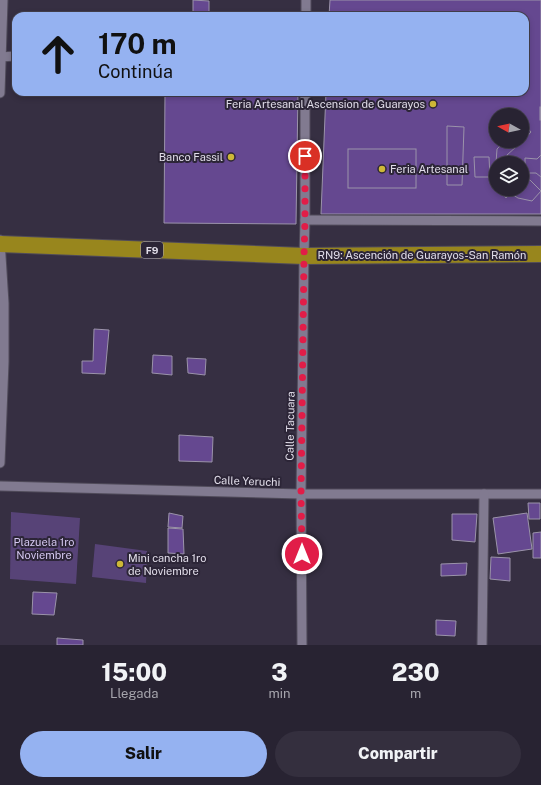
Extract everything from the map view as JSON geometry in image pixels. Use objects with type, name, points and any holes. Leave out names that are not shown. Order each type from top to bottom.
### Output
[{"type":"highway","name":"F9","points":[[0,244],[304,256]]},
{"type":"highway","name":"RN9: Ascención de Guarayos-San Ramón","points":[[304,256],[541,254]]},
{"type":"street","points":[[0,93],[3,0]]},
{"type":"street","points":[[306,0],[306,12]]},
{"type":"street","points":[[1,57],[12,56]]},
{"type":"street","name":"Calle Tacuara","points":[[302,645],[301,494],[305,220],[305,96]]},
{"type":"street","points":[[305,220],[541,221]]},
{"type":"street","points":[[0,239],[4,303],[4,362],[0,463]]},
{"type":"street","name":"Calle Yeruchi","points":[[0,486],[301,494],[541,494]]},
{"type":"street","points":[[482,645],[484,494]]},
{"type":"green space","name":"Plazuela 1ro Noviembre","points":[[11,512],[80,518],[76,584],[10,579]]},
{"type":"green space","name":"Mini cancha 1ro de Noviembre","points":[[95,544],[147,551],[146,583],[92,577]]},
{"type":"building","points":[[193,0],[209,1],[209,12],[193,12]]},
{"type":"building","name":"Feria Artesanal Ascension de Guarayos","points":[[330,0],[541,0],[541,214],[321,214],[326,96],[529,96],[529,12],[329,12]]},
{"type":"building","name":"Banco Fassil","points":[[165,96],[298,96],[296,224],[164,223]]},
{"type":"building","points":[[541,107],[541,120],[540,120]]},
{"type":"building","points":[[447,126],[464,127],[462,185],[447,185]]},
{"type":"building","points":[[515,148],[507,156],[496,156],[497,149]]},
{"type":"building","name":"Feria Artesanal","points":[[348,149],[416,149],[416,188],[348,188]]},
{"type":"building","points":[[541,155],[541,177],[536,173],[529,173],[529,158],[537,159]]},
{"type":"building","points":[[474,157],[489,157],[489,177],[475,177]]},
{"type":"building","points":[[529,180],[541,191],[532,201],[515,196],[529,196]]},
{"type":"building","points":[[94,329],[109,330],[105,374],[82,373],[82,361],[93,361]]},
{"type":"building","points":[[153,355],[172,356],[172,375],[152,373]]},
{"type":"building","points":[[187,358],[206,359],[205,375],[188,373]]},
{"type":"building","points":[[179,435],[213,437],[212,462],[179,461]]},
{"type":"building","points":[[528,503],[540,503],[540,519],[529,519]]},
{"type":"building","points":[[169,513],[183,516],[182,528],[168,527]]},
{"type":"building","points":[[527,513],[532,549],[498,554],[493,518]]},
{"type":"building","points":[[452,514],[477,514],[475,542],[452,540]]},
{"type":"building","points":[[168,528],[183,529],[184,554],[168,553]]},
{"type":"building","points":[[541,532],[541,558],[533,558],[533,533]]},
{"type":"building","points":[[491,557],[510,558],[510,581],[490,579]]},
{"type":"building","points":[[467,563],[466,575],[441,576],[441,564]]},
{"type":"building","points":[[33,592],[57,593],[54,615],[32,614]]},
{"type":"building","points":[[436,620],[456,621],[455,636],[436,635]]},
{"type":"building","points":[[57,638],[83,640],[83,645],[57,645]]},
{"type":"place","name":"Feria Artesanal Ascension de Guarayos","points":[[433,104]]},
{"type":"place","name":"Banco Fassil","points":[[231,157]]},
{"type":"place","name":"Feria Artesanal","points":[[382,169]]},
{"type":"place","name":"Mini cancha 1ro de Noviembre","points":[[120,564]]},
{"type":"route","points":[[302,554],[301,494],[305,156]]}]
